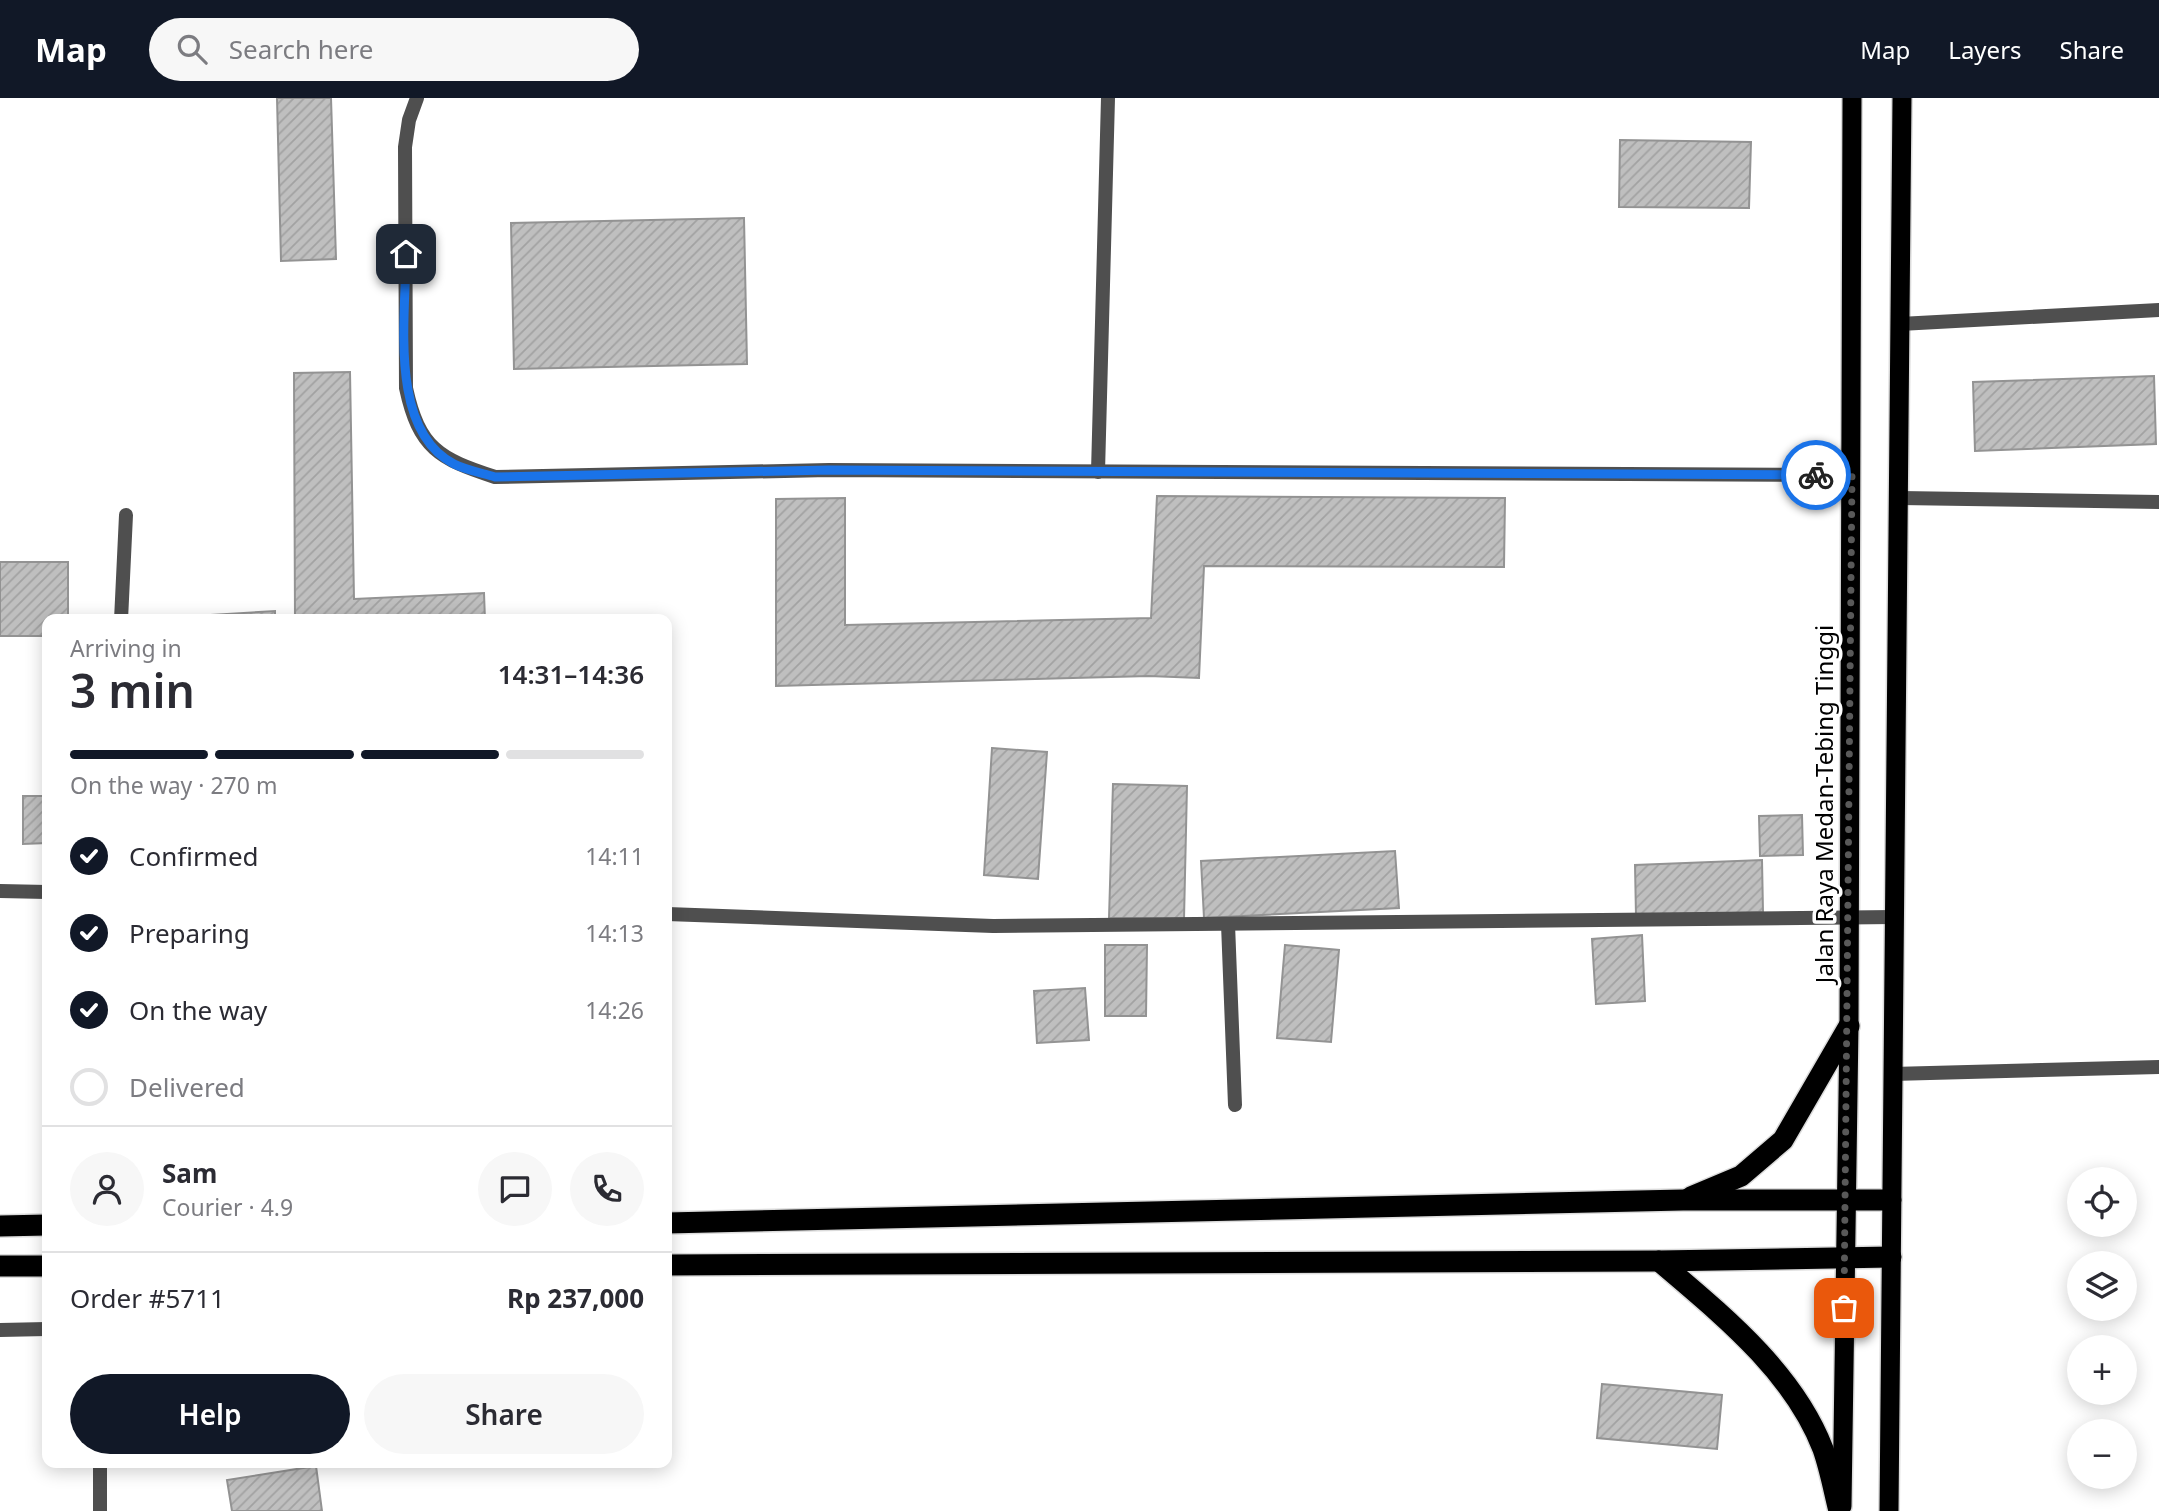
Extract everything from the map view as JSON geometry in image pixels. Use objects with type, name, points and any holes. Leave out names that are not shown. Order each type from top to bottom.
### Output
[{"type":"highway","name":"Jalan Raya Medan-Tebing Tinggi","points":[[1841,1511],[1849,1026],[1852,98]]},
{"type":"highway","points":[[1889,1511],[1902,98]]},
{"type":"highway","points":[[1682,1200],[1741,1176],[1783,1140],[1849,1026]]},
{"type":"highway","points":[[672,1223],[1682,1200],[1891,1200]]},
{"type":"highway","points":[[0,1226],[42,1225]]},
{"type":"highway","points":[[672,1265],[1659,1261],[1891,1257]]},
{"type":"highway","points":[[1659,1261],[1718,1312],[1795,1396],[1822,1449],[1841,1511]]},
{"type":"highway","points":[[0,1266],[42,1266]]},
{"type":"street","points":[[417,98],[405,147],[406,388],[413,417],[427,442],[453,464],[495,477],[829,470],[1852,475]]},
{"type":"street","points":[[1098,472],[1108,98]]},
{"type":"street","points":[[1900,324],[2159,310]]},
{"type":"street","points":[[1900,498],[2159,502]]},
{"type":"street","points":[[121,614],[126,516]]},
{"type":"street","points":[[0,891],[42,892]]},
{"type":"street","points":[[672,914],[993,926],[1894,917]]},
{"type":"street","points":[[1227,924],[1235,1105]]},
{"type":"street","points":[[1892,1074],[2159,1067]]},
{"type":"street","points":[[0,1330],[42,1329]]},
{"type":"street","points":[[100,1468],[100,1511]]},
{"type":"building","points":[[277,98],[331,98],[336,259],[281,261]]},
{"type":"building","points":[[1620,140],[1751,142],[1749,208],[1619,207]]},
{"type":"building","points":[[744,218],[747,364],[514,369],[511,223]]},
{"type":"building","points":[[350,372],[354,599],[484,593],[485,614],[295,614],[294,373]]},
{"type":"building","points":[[2154,376],[2156,444],[1975,451],[1973,382]]},
{"type":"building","points":[[1157,496],[1505,498],[1504,567],[1204,566],[1199,678],[1149,676],[776,686],[776,499],[845,498],[845,625],[1151,618]]},
{"type":"building","points":[[0,562],[68,562],[68,614],[42,614],[42,636],[0,636]]},
{"type":"building","points":[[275,611],[275,614],[226,614]]},
{"type":"building","points":[[992,748],[1047,752],[1038,879],[984,875]]},
{"type":"building","points":[[1113,784],[1187,786],[1184,919],[1109,918]]},
{"type":"building","points":[[23,796],[42,796],[42,843],[23,844]]},
{"type":"building","points":[[1802,815],[1803,855],[1760,856],[1759,816]]},
{"type":"building","points":[[1395,851],[1399,908],[1204,918],[1201,861]]},
{"type":"building","points":[[1762,860],[1763,912],[1636,916],[1635,865]]},
{"type":"building","points":[[1642,935],[1645,1001],[1596,1004],[1592,939]]},
{"type":"building","points":[[1105,945],[1147,945],[1146,1016],[1105,1016]]},
{"type":"building","points":[[1285,945],[1339,950],[1331,1042],[1277,1038]]},
{"type":"building","points":[[1085,988],[1089,1040],[1037,1043],[1034,991]]},
{"type":"building","points":[[1602,1384],[1722,1395],[1717,1449],[1597,1438]]},
{"type":"building","points":[[316,1468],[322,1511],[232,1511],[227,1480]]},
{"type":"way so far","points":[[1816,475],[1852,475],[1849,1026],[1844,1308]]},
{"type":"route","points":[[406,254],[406,388],[413,417],[427,442],[453,464],[495,477],[829,470],[1816,475]]}]
